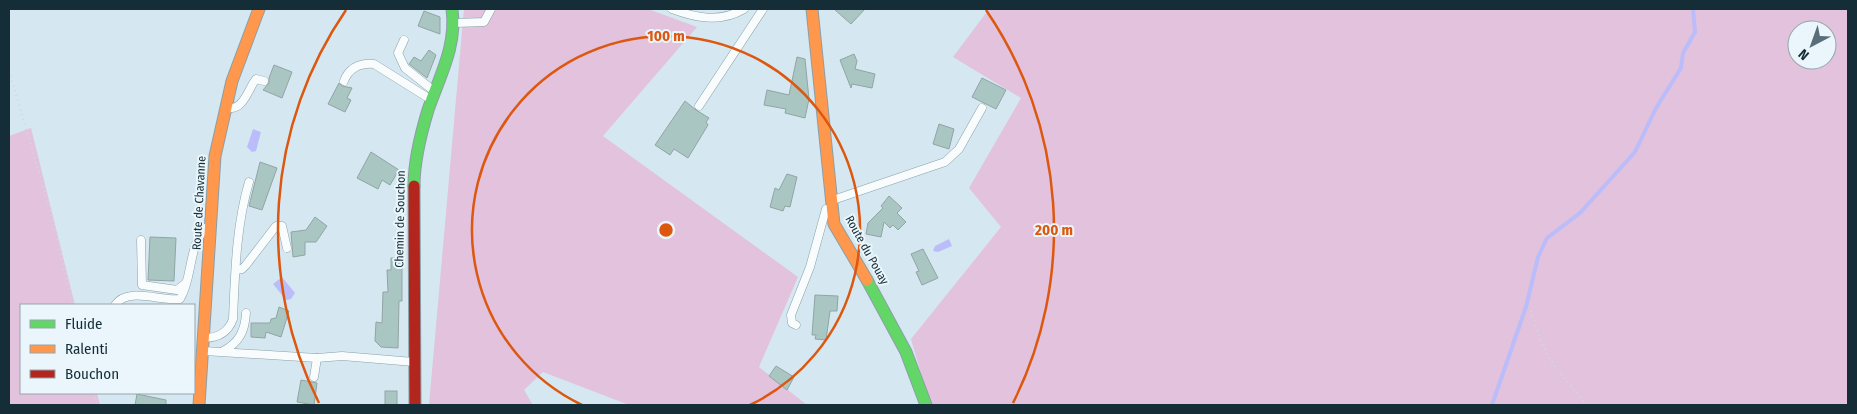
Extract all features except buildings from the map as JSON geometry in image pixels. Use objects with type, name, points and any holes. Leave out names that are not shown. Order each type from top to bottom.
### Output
[{"type":"street","name":"Route de Chavanne","points":[[199,405],[201,345],[212,228],[215,156],[224,107],[238,61],[259,9]]},
{"type":"street","name":"Chemin de Souchon","points":[[415,405],[414,172],[434,96],[451,50],[454,24],[452,9]]},
{"type":"street","name":"Route du Pouay","points":[[812,9],[834,224],[902,343],[926,405]]},
{"type":"lane","points":[[454,24],[484,22],[491,9]]},
{"type":"lane","points":[[672,9],[706,18],[720,19],[744,9]]},
{"type":"lane","points":[[700,106],[763,9]]},
{"type":"lane","points":[[404,40],[398,53],[400,63],[434,96]]},
{"type":"lane","points":[[344,81],[353,69],[364,63],[374,64],[434,96]]},
{"type":"lane","points":[[224,107],[231,109],[238,106],[256,79],[264,81]]},
{"type":"lane","points":[[796,325],[792,323],[791,315],[810,267],[824,213],[828,206],[831,203],[945,162],[959,149],[982,108]]},
{"type":"lane","points":[[201,345],[220,336],[231,326],[243,204],[249,182]]},
{"type":"lane","points":[[236,270],[242,269],[246,265],[276,226],[282,226],[286,248]]},
{"type":"lane","points":[[116,304],[123,298],[131,296],[180,299],[188,280],[200,233],[206,228],[212,228]]},
{"type":"lane","points":[[141,240],[142,285],[177,290],[183,287],[188,280]]},
{"type":"lane","points":[[223,352],[241,336],[245,328],[246,313]]},
{"type":"lane","points":[[201,345],[223,352],[317,358],[342,356],[414,362]]},
{"type":"lane","points":[[314,377],[317,358]]},
{"type":"path","points":[[9,71],[50,210],[73,304]]},
{"type":"path","points":[[1531,311],[1541,340],[1552,363],[1588,405]]},
{"type":"shaded area","points":[[464,9],[648,9],[697,27],[603,136],[798,277],[759,367],[807,405],[629,405],[543,372],[524,390],[533,405],[429,405]]},
{"type":"shaded area","points":[[989,9],[1848,9],[1848,405],[930,405],[911,339],[1001,227],[969,188],[1021,98],[953,57]]},
{"type":"shaded area","points":[[31,128],[75,304],[20,304],[20,394],[97,394],[100,405],[9,405],[9,136]]},
{"type":"water","points":[[253,129],[261,132],[256,151],[252,152],[247,147]]},
{"type":"water","points":[[949,239],[952,246],[938,252],[933,251],[935,246]]},
{"type":"water","points":[[282,277],[295,293],[291,299],[286,300],[273,284]]},
{"type":"waterway","points":[[1492,405],[1526,307],[1538,257],[1547,238],[1580,213],[1635,152],[1656,108],[1681,68],[1683,53],[1695,32],[1693,9]]},
{"type":"traffic: fast","points":[[414,186],[423,128],[450,48],[453,23],[452,9]]},
{"type":"traffic: fast","points":[[867,280],[906,352],[926,405]]},
{"type":"traffic: slow","points":[[199,405],[215,156],[232,81],[259,9]]},
{"type":"traffic: slow","points":[[812,9],[834,224],[867,280]]},
{"type":"traffic: jam","points":[[414,186],[415,405]]}]
